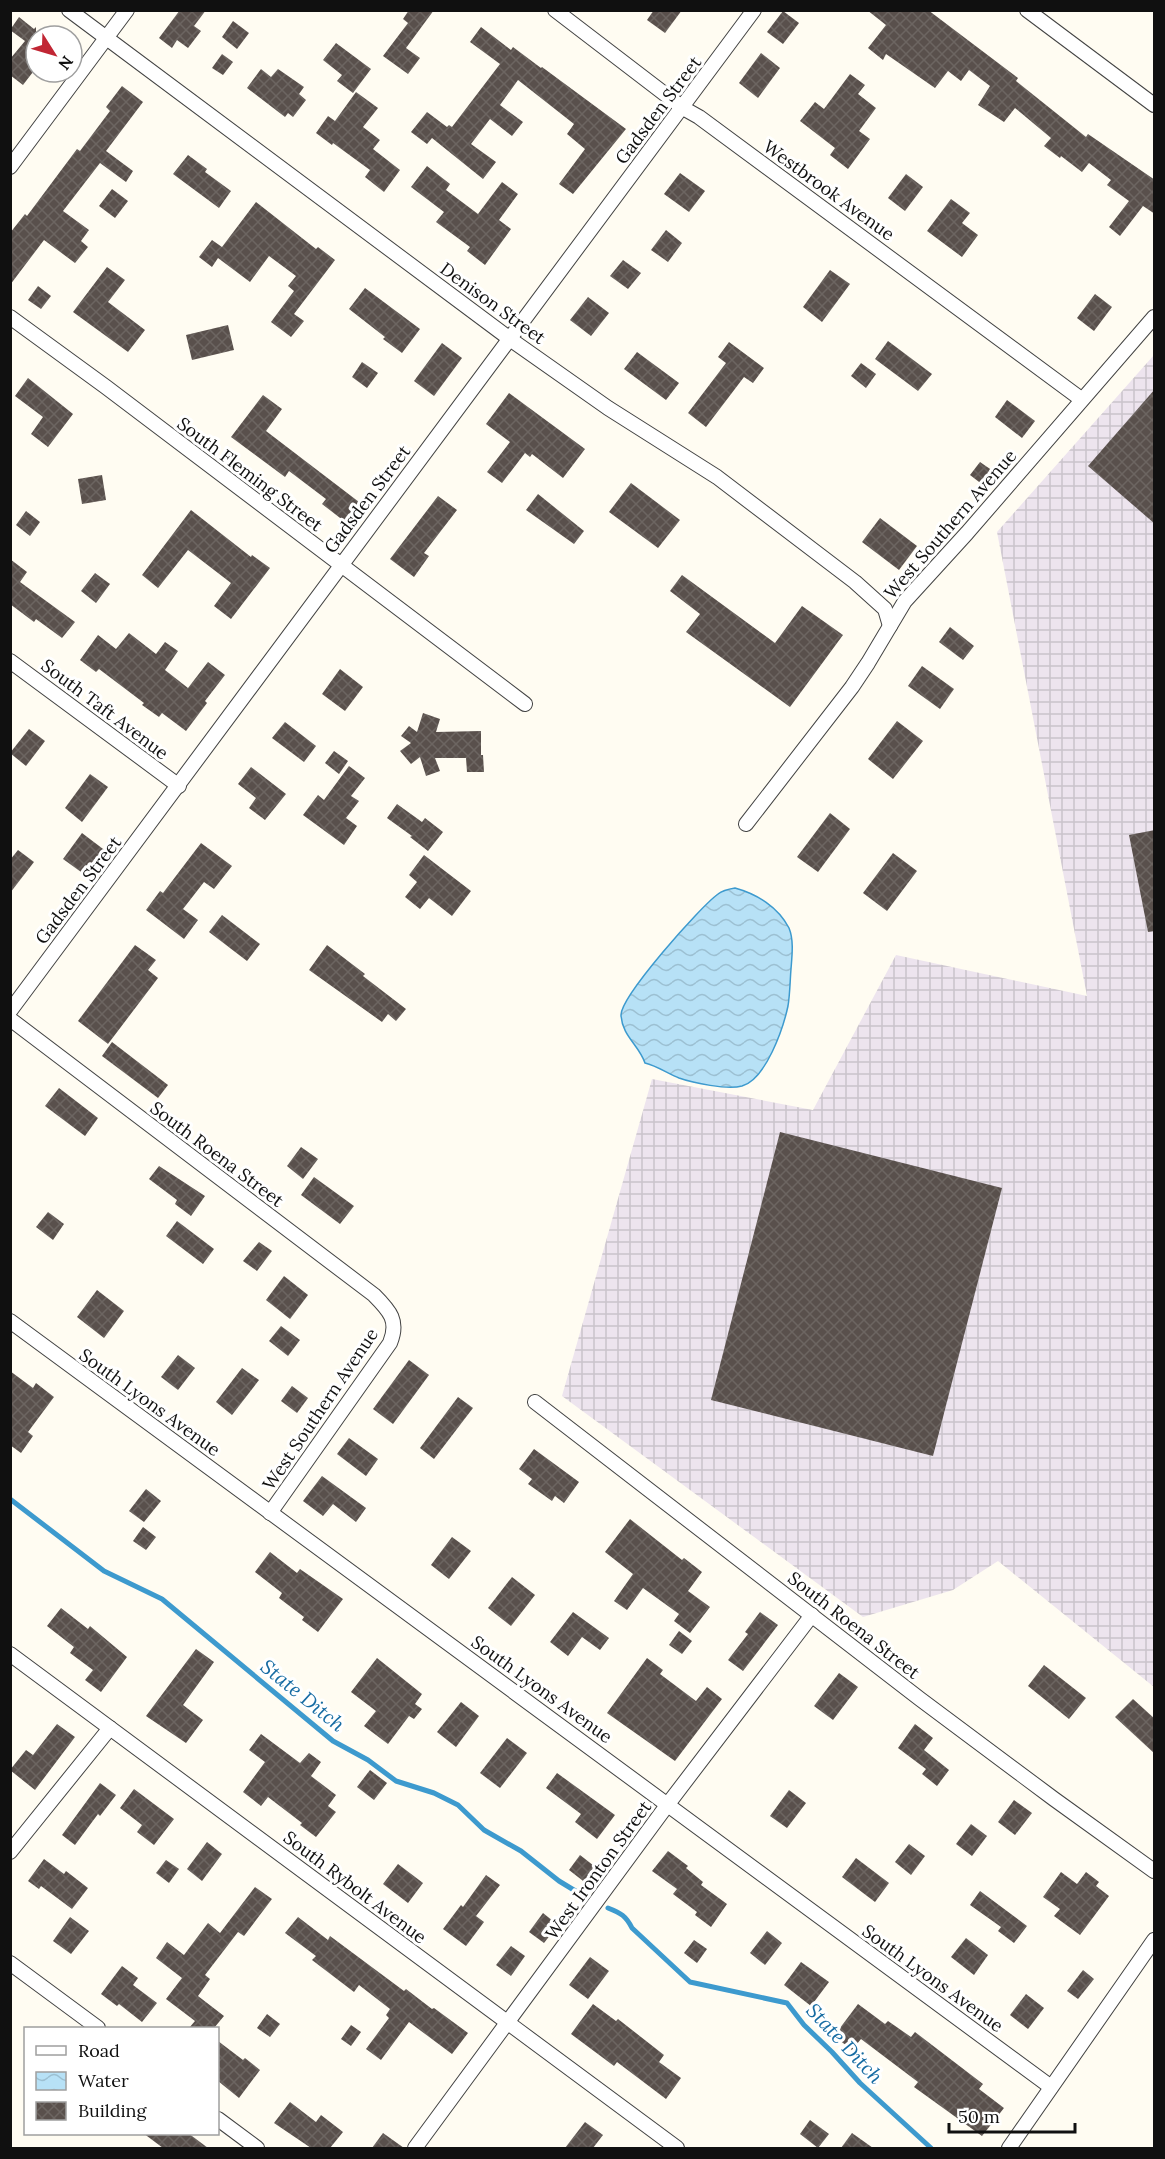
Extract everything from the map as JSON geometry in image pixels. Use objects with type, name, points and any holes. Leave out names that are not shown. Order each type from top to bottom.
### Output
[{"type":"street","name":"Denison Street","points":[[69,10],[510,339],[608,408],[717,477],[855,582],[885,609],[890,626]]},
{"type":"street","points":[[10,167],[127,10]]},
{"type":"street","name":"Westbrook Avenue","points":[[555,10],[683,108],[699,117],[1082,399]]},
{"type":"street","name":"Gadsden Street","points":[[10,1011],[754,10]]},
{"type":"street","points":[[1027,10],[1155,105]]},
{"type":"street","name":"South Fleming Street","points":[[10,317],[525,704]]},
{"type":"street","name":"West Southern Avenue","points":[[746,824],[852,687],[905,601],[1155,317]]},
{"type":"street","name":"South Taft Avenue","points":[[10,661],[179,786]]},
{"type":"street","name":"South Roena Street","points":[[10,1019],[374,1295],[387,1310],[394,1324]]},
{"type":"street","name":"South Lyons Avenue","points":[[10,1321],[1051,2088]]},
{"type":"street","name":"West Southern Avenue","points":[[270,1513],[379,1360],[390,1343],[394,1324]]},
{"type":"street","name":"South Roena Street","points":[[535,1402],[1037,1786],[1155,1871]]},
{"type":"street","name":"West Ironton Street","points":[[416,2148],[668,1804],[812,1615]]},
{"type":"street","name":"South Rybolt Avenue","points":[[10,1654],[677,2148]]},
{"type":"street","points":[[10,1852],[111,1728]]},
{"type":"street","points":[[1008,2148],[1155,1940]]},
{"type":"street","points":[[10,1963],[97,2027]]},
{"type":"street","points":[[219,2120],[257,2148]]},
{"type":"shaded area","points":[[1154,355],[1154,1687],[998,1561],[953,1590],[863,1617],[562,1396],[652,1079],[813,1110],[896,955],[1087,996],[997,532]]},
{"type":"water","points":[[735,888],[759,898],[779,914],[791,933],[792,953],[788,1006],[772,1052],[759,1074],[751,1081],[742,1086],[728,1087],[685,1080],[645,1063],[624,1029],[621,1015],[624,1005],[634,990],[679,933],[718,894]]},
{"type":"building","points":[[180,10],[206,10],[194,26],[201,31],[188,48],[177,40],[172,48],[159,38]]},
{"type":"building","points":[[409,10],[434,10],[406,48],[420,58],[408,74],[383,56],[408,23],[403,19]]},
{"type":"building","points":[[654,10],[682,10],[665,33],[647,20]]},
{"type":"building","points":[[867,10],[928,10],[1018,78],[1016,81],[1086,137],[1088,134],[1155,180],[1155,214],[1143,206],[1120,236],[1109,227],[1129,201],[1107,185],[1111,180],[1089,163],[1082,172],[1044,146],[1051,138],[1015,108],[1004,122],[978,105],[990,86],[969,70],[961,81],[948,71],[935,88],[886,54],[883,60],[868,48],[886,25]]},
{"type":"building","points":[[783,11],[799,23],[783,44],[767,32]]},
{"type":"building","points":[[19,17],[28,24],[24,24],[24,40],[10,30]]},
{"type":"building","points":[[233,21],[249,33],[237,49],[222,37]]},
{"type":"building","points":[[481,27],[511,50],[513,47],[542,67],[626,129],[573,194],[559,184],[585,149],[567,134],[574,124],[518,80],[500,105],[523,122],[512,136],[490,119],[471,144],[496,162],[483,179],[432,138],[427,144],[411,132],[427,112],[447,127],[449,125],[452,127],[500,64],[470,42]]},
{"type":"building","points":[[24,42],[23,85],[10,75],[10,59]]},
{"type":"building","points":[[336,43],[371,69],[353,93],[337,81],[342,75],[323,60]]},
{"type":"building","points":[[761,53],[780,68],[758,98],[739,83]]},
{"type":"building","points":[[222,54],[233,62],[223,75],[212,68]]},
{"type":"building","points":[[261,69],[271,77],[278,69],[304,87],[299,94],[306,100],[293,117],[288,113],[285,117],[247,88]]},
{"type":"building","points":[[850,74],[865,85],[858,94],[876,108],[859,131],[870,139],[848,169],[830,155],[835,148],[800,121],[815,102],[824,109]]},
{"type":"building","points":[[122,86],[143,102],[106,151],[133,171],[126,182],[100,163],[63,211],[89,230],[81,241],[88,247],[75,263],[44,240],[10,285],[10,233],[25,214],[27,216],[77,149],[80,151],[110,111],[106,107]]},
{"type":"building","points":[[356,92],[378,108],[363,127],[380,140],[373,149],[400,170],[384,192],[365,177],[370,170],[316,133],[328,116],[335,121]]},
{"type":"building","points":[[188,155],[207,169],[205,172],[231,191],[219,208],[173,174]]},
{"type":"building","points":[[427,166],[450,184],[446,190],[478,214],[502,182],[518,194],[499,220],[511,229],[485,265],[467,251],[470,247],[436,222],[444,212],[411,187]]},
{"type":"building","points":[[680,173],[705,191],[689,212],[664,194]]},
{"type":"building","points":[[906,174],[923,187],[905,211],[888,198]]},
{"type":"building","points":[[112,189],[128,201],[115,218],[99,206]]},
{"type":"building","points":[[951,199],[970,213],[962,223],[978,235],[962,257],[927,231]]},
{"type":"building","points":[[256,202],[316,249],[318,247],[335,260],[294,314],[304,321],[291,337],[271,322],[294,291],[288,286],[296,276],[269,256],[250,282],[218,258],[212,267],[199,257],[212,240],[222,247]]},
{"type":"building","points":[[666,230],[682,243],[668,262],[651,250]]},
{"type":"building","points":[[623,260],[641,273],[628,289],[610,276]]},
{"type":"building","points":[[107,267],[125,280],[108,302],[145,330],[128,352],[73,312]]},
{"type":"building","points":[[830,270],[850,284],[822,322],[803,307]]},
{"type":"building","points":[[38,286],[51,296],[41,309],[28,300]]},
{"type":"building","points":[[365,288],[420,329],[402,353],[349,309]]},
{"type":"building","points":[[1095,294],[1112,307],[1094,331],[1077,318]]},
{"type":"building","points":[[588,297],[609,313],[591,336],[570,320]]},
{"type":"building","points":[[228,325],[234,350],[192,360],[186,335]]},
{"type":"building","points":[[888,341],[932,374],[918,391],[875,359]]},
{"type":"building","points":[[729,342],[764,368],[753,383],[744,377],[706,427],[688,413],[726,363],[718,357]]},
{"type":"building","points":[[442,343],[462,358],[434,396],[414,381]]},
{"type":"building","points":[[637,352],[679,383],[666,400],[624,369]]},
{"type":"building","points":[[362,362],[378,373],[367,388],[352,377]]},
{"type":"building","points":[[861,363],[876,374],[866,388],[851,376]]},
{"type":"building","points":[[28,378],[73,414],[48,447],[31,434],[43,417],[15,396]]},
{"type":"building","points":[[1155,389],[1155,524],[1088,466]]},
{"type":"building","points":[[509,393],[585,449],[563,478],[532,454],[530,457],[525,453],[502,483],[487,472],[510,442],[486,424]]},
{"type":"building","points":[[263,395],[282,409],[266,431],[359,502],[344,521],[322,504],[326,499],[289,471],[285,477],[231,437]]},
{"type":"building","points":[[1007,400],[1035,421],[1022,438],[995,417]]},
{"type":"building","points":[[980,462],[993,471],[983,485],[970,475]]},
{"type":"building","points":[[102,475],[106,500],[82,504],[78,479]]},
{"type":"building","points":[[631,483],[680,520],[658,548],[609,512]]},
{"type":"building","points":[[538,494],[584,531],[574,544],[526,510]]},
{"type":"building","points":[[438,496],[457,510],[424,553],[429,556],[414,577],[390,559]]},
{"type":"building","points":[[191,510],[251,557],[252,555],[270,568],[231,619],[214,606],[231,583],[188,550],[158,588],[142,575]]},
{"type":"building","points":[[26,511],[40,522],[30,536],[16,525]]},
{"type":"building","points":[[880,518],[917,546],[899,570],[862,542]]},
{"type":"building","points":[[10,559],[27,572],[20,582],[75,622],[62,638],[36,619],[34,622],[10,604]]},
{"type":"building","points":[[95,573],[110,584],[96,603],[81,591]]},
{"type":"building","points":[[682,575],[775,643],[802,606],[843,635],[790,707],[686,632],[700,614],[670,591]]},
{"type":"building","points":[[950,627],[974,646],[963,660],[939,642]]},
{"type":"building","points":[[129,633],[156,654],[165,642],[178,651],[165,670],[188,688],[208,662],[225,675],[186,731],[162,713],[159,717],[99,669],[96,672],[80,660],[98,635],[116,649]]},
{"type":"building","points":[[922,666],[954,689],[940,709],[908,686]]},
{"type":"building","points":[[340,669],[363,687],[345,711],[322,694]]},
{"type":"building","points":[[423,713],[440,719],[436,732],[481,731],[484,772],[467,772],[466,758],[435,758],[440,771],[426,776],[420,757],[411,764],[400,751],[411,743],[401,736],[409,726],[417,732]]},
{"type":"building","points":[[897,721],[923,741],[893,779],[868,759]]},
{"type":"building","points":[[285,722],[316,746],[304,762],[272,738]]},
{"type":"building","points":[[29,729],[45,741],[26,766],[10,753]]},
{"type":"building","points":[[334,751],[348,761],[339,774],[325,763]]},
{"type":"building","points":[[349,766],[365,778],[351,796],[359,801],[346,818],[357,826],[344,845],[303,815],[318,795],[324,800]]},
{"type":"building","points":[[251,767],[286,794],[265,820],[249,808],[256,798],[238,784]]},
{"type":"building","points":[[90,774],[108,787],[82,822],[65,808]]},
{"type":"building","points":[[397,804],[422,822],[425,818],[443,832],[428,851],[387,818]]},
{"type":"building","points":[[830,813],[850,829],[818,872],[797,857]]},
{"type":"building","points":[[1155,830],[1155,931],[1148,932],[1129,835]]},
{"type":"building","points":[[82,833],[107,852],[88,877],[63,859]]},
{"type":"building","points":[[201,843],[232,866],[214,889],[204,882],[183,909],[198,920],[184,939],[146,910],[160,891],[163,893]]},
{"type":"building","points":[[18,850],[34,862],[10,893],[10,860]]},
{"type":"building","points":[[893,853],[917,871],[887,911],[863,893]]},
{"type":"building","points":[[424,855],[471,891],[452,916],[429,898],[420,909],[405,897],[417,882],[409,875]]},
{"type":"building","points":[[222,915],[260,944],[247,961],[209,932]]},
{"type":"building","points":[[135,945],[156,960],[148,970],[158,978],[108,1044],[78,1021]]},
{"type":"building","points":[[327,945],[406,1009],[396,1021],[388,1014],[382,1022],[309,970]]},
{"type":"building","points":[[112,1042],[168,1085],[158,1098],[102,1056]]},
{"type":"building","points":[[59,1088],[98,1118],[85,1136],[45,1106]]},
{"type":"building","points":[[780,1132],[1002,1188],[933,1456],[711,1400]]},
{"type":"building","points":[[301,1147],[318,1159],[303,1179],[287,1166]]},
{"type":"building","points":[[159,1166],[205,1196],[191,1216],[175,1204],[177,1200],[149,1179]]},
{"type":"building","points":[[314,1177],[354,1206],[340,1224],[301,1195]]},
{"type":"building","points":[[48,1212],[64,1224],[53,1240],[36,1227]]},
{"type":"building","points":[[177,1221],[214,1249],[203,1264],[166,1236]]},
{"type":"building","points":[[259,1242],[272,1251],[257,1271],[243,1261]]},
{"type":"building","points":[[284,1276],[308,1295],[290,1319],[266,1300]]},
{"type":"building","points":[[97,1290],[124,1311],[104,1338],[77,1317]]},
{"type":"building","points":[[281,1326],[300,1340],[288,1356],[269,1341]]},
{"type":"building","points":[[178,1355],[195,1368],[178,1390],[161,1377]]},
{"type":"building","points":[[409,1360],[429,1375],[393,1424],[373,1409]]},
{"type":"building","points":[[242,1368],[259,1380],[232,1415],[216,1402]]},
{"type":"building","points":[[10,1371],[33,1388],[36,1383],[54,1397],[28,1432],[33,1436],[21,1453],[10,1445]]},
{"type":"building","points":[[292,1386],[308,1398],[297,1413],[281,1401]]},
{"type":"building","points":[[458,1397],[473,1408],[434,1459],[420,1448]]},
{"type":"building","points":[[349,1438],[378,1459],[366,1476],[337,1454]]},
{"type":"building","points":[[534,1449],[579,1482],[564,1503],[555,1496],[552,1501],[528,1484],[532,1479],[519,1469]]},
{"type":"building","points":[[322,1476],[366,1508],[356,1522],[333,1504],[323,1516],[303,1501]]},
{"type":"building","points":[[146,1489],[161,1501],[144,1522],[129,1511]]},
{"type":"building","points":[[630,1519],[682,1560],[684,1558],[702,1572],[688,1591],[710,1607],[690,1633],[674,1621],[679,1614],[643,1588],[627,1610],[614,1601],[633,1574],[605,1552]]},
{"type":"building","points":[[143,1527],[156,1537],[146,1550],[133,1541]]},
{"type":"building","points":[[452,1537],[471,1551],[449,1579],[431,1565]]},
{"type":"building","points":[[270,1552],[297,1573],[300,1569],[343,1599],[318,1632],[302,1620],[304,1617],[279,1598],[282,1593],[255,1572]]},
{"type":"building","points":[[512,1577],[535,1595],[511,1626],[488,1608]]},
{"type":"building","points":[[61,1608],[88,1629],[90,1626],[127,1657],[101,1692],[85,1680],[93,1670],[70,1653],[74,1647],[47,1626]]},
{"type":"building","points":[[573,1612],[609,1638],[600,1650],[582,1637],[568,1656],[550,1642]]},
{"type":"building","points":[[760,1612],[778,1625],[743,1671],[728,1660],[748,1634],[745,1632]]},
{"type":"building","points":[[679,1631],[692,1641],[682,1654],[669,1645]]},
{"type":"building","points":[[196,1649],[214,1662],[183,1705],[203,1720],[186,1743],[146,1716]]},
{"type":"building","points":[[377,1658],[422,1694],[415,1704],[422,1709],[414,1719],[409,1716],[388,1744],[364,1726],[376,1711],[351,1692]]},
{"type":"building","points":[[647,1658],[663,1670],[660,1674],[696,1701],[707,1687],[722,1699],[675,1761],[607,1713]]},
{"type":"building","points":[[1044,1665],[1086,1698],[1069,1719],[1028,1686]]},
{"type":"building","points":[[839,1673],[858,1687],[833,1720],[814,1706]]},
{"type":"building","points":[[1133,1699],[1155,1719],[1155,1754],[1115,1717]]},
{"type":"building","points":[[461,1702],[479,1716],[456,1747],[437,1732]]},
{"type":"building","points":[[57,1724],[75,1737],[35,1790],[10,1770],[26,1750],[33,1755]]},
{"type":"building","points":[[915,1724],[933,1738],[924,1750],[949,1770],[937,1786],[922,1774],[926,1769],[898,1748]]},
{"type":"building","points":[[261,1734],[300,1763],[309,1753],[321,1762],[311,1776],[336,1795],[328,1806],[336,1812],[316,1837],[268,1797],[261,1806],[243,1792],[265,1762],[249,1750]]},
{"type":"building","points":[[507,1738],[527,1753],[500,1788],[480,1773]]},
{"type":"building","points":[[370,1770],[387,1783],[374,1800],[357,1787]]},
{"type":"building","points":[[557,1773],[615,1815],[597,1839],[575,1822],[581,1814],[546,1788]]},
{"type":"building","points":[[100,1783],[116,1795],[100,1816],[98,1814],[75,1845],[62,1835]]},
{"type":"building","points":[[134,1789],[174,1819],[154,1845],[137,1832],[142,1825],[120,1808]]},
{"type":"building","points":[[789,1790],[806,1803],[787,1828],[770,1816]]},
{"type":"building","points":[[1014,1800],[1032,1813],[1015,1835],[998,1822]]},
{"type":"building","points":[[971,1824],[987,1836],[972,1856],[956,1844]]},
{"type":"building","points":[[207,1842],[222,1854],[202,1881],[187,1869]]},
{"type":"building","points":[[909,1844],[925,1856],[911,1875],[895,1862]]},
{"type":"building","points":[[668,1851],[688,1866],[686,1868],[703,1882],[701,1885],[727,1904],[711,1927],[695,1915],[697,1912],[673,1894],[677,1889],[652,1871]]},
{"type":"building","points":[[580,1855],[598,1869],[587,1884],[569,1870]]},
{"type":"building","points":[[856,1858],[889,1883],[875,1902],[842,1877]]},
{"type":"building","points":[[44,1859],[64,1874],[66,1871],[88,1888],[72,1909],[41,1886],[39,1889],[28,1881]]},
{"type":"building","points":[[166,1860],[179,1869],[169,1883],[156,1873]]},
{"type":"building","points":[[398,1864],[423,1883],[408,1903],[383,1884]]},
{"type":"building","points":[[1061,1872],[1077,1884],[1086,1872],[1099,1882],[1096,1886],[1109,1896],[1080,1935],[1054,1916],[1060,1909],[1043,1897]]},
{"type":"building","points":[[486,1875],[500,1885],[476,1916],[484,1922],[466,1946],[443,1929],[461,1905],[463,1907]]},
{"type":"building","points":[[255,1887],[272,1899],[244,1936],[238,1932],[205,1975],[210,1979],[198,1996],[224,2016],[215,2027],[190,2027],[195,2021],[166,1999],[182,1978],[156,1958],[167,1942],[184,1955],[208,1923],[220,1933]]},
{"type":"building","points":[[980,1891],[1027,1926],[1014,1943],[998,1931],[1001,1927],[970,1905]]},
{"type":"building","points":[[543,1913],[558,1925],[544,1943],[529,1932]]},
{"type":"building","points":[[70,1917],[89,1931],[71,1954],[53,1941]]},
{"type":"building","points":[[298,1917],[328,1940],[330,1936],[404,1991],[406,1989],[468,2033],[452,2054],[409,2022],[381,2060],[366,2049],[389,2018],[386,2015],[390,2009],[359,1985],[354,1992],[312,1960],[316,1956],[285,1933]]},
{"type":"building","points":[[767,1931],[782,1943],[765,1965],[750,1953]]},
{"type":"building","points":[[966,1938],[988,1955],[974,1975],[951,1957]]},
{"type":"building","points":[[694,1940],[707,1949],[697,1963],[684,1953]]},
{"type":"building","points":[[511,1946],[525,1956],[511,1976],[496,1965]]},
{"type":"building","points":[[590,1957],[609,1971],[588,1999],[569,1985]]},
{"type":"building","points":[[801,1962],[829,1982],[811,2006],[784,1985]]},
{"type":"building","points":[[122,1966],[138,1978],[133,1985],[157,2003],[142,2022],[119,2004],[117,2006],[101,1994]]},
{"type":"building","points":[[1083,1970],[1094,1979],[1078,1999],[1067,1991]]},
{"type":"building","points":[[1026,1994],[1044,2008],[1028,2029],[1010,2015]]},
{"type":"building","points":[[593,2004],[616,2021],[618,2019],[664,2055],[659,2062],[681,2078],[666,2099],[617,2062],[614,2066],[571,2034]]},
{"type":"building","points":[[858,2004],[885,2024],[888,2021],[911,2037],[915,2032],[983,2084],[979,2089],[1004,2108],[982,2136],[914,2087],[918,2082],[861,2039],[852,2050],[834,2036]]},
{"type":"building","points":[[267,2014],[280,2024],[270,2037],[257,2028]]},
{"type":"building","points":[[351,2025],[361,2032],[351,2046],[341,2039]]},
{"type":"building","points":[[219,2042],[260,2070],[239,2098],[219,2082]]},
{"type":"building","points":[[290,2102],[316,2122],[321,2115],[343,2132],[330,2148],[311,2148],[274,2123]]},
{"type":"building","points":[[810,2120],[829,2134],[818,2148],[800,2134]]},
{"type":"building","points":[[585,2122],[603,2135],[593,2148],[565,2148]]},
{"type":"building","points":[[383,2133],[404,2148],[372,2148]]},
{"type":"building","points":[[852,2133],[873,2148],[841,2148]]},
{"type":"building","points":[[146,2135],[191,2135],[208,2148],[163,2148]]},
{"type":"waterway","name":"State Ditch","points":[[10,1499],[104,1571],[162,1599],[333,1741],[368,1760],[396,1781],[434,1793],[458,1805],[484,1830],[521,1851],[559,1881],[587,1898]]},
{"type":"waterway","name":"State Ditch","points":[[608,1908],[623,1915],[632,1928],[690,1982],[787,2003],[804,2025],[860,2083],[931,2148]]}]
